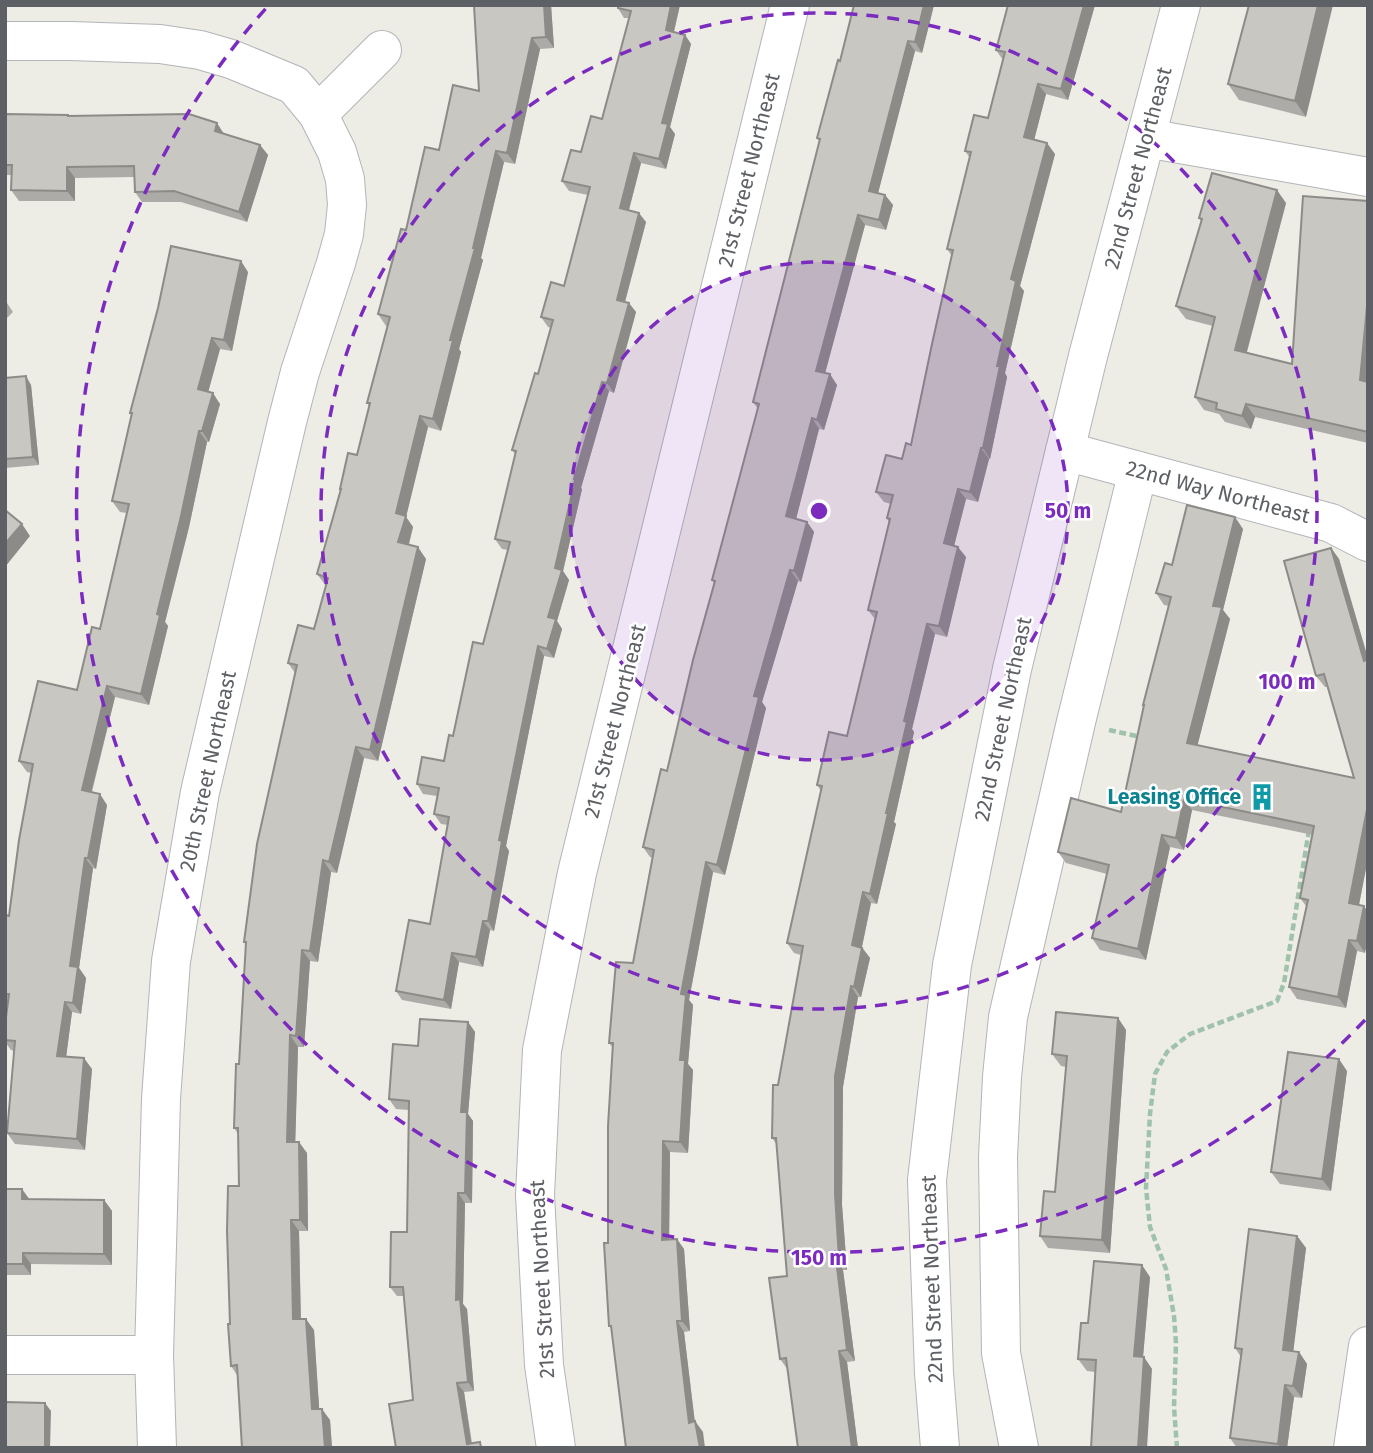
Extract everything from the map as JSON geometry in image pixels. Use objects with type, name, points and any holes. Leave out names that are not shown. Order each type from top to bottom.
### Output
[{"type":"street","name":"21st Street Northeast","points":[[555,1448],[544,1365],[535,1195],[542,1051],[577,873],[790,5]]},
{"type":"street","name":"22nd Street Northeast","points":[[940,1448],[933,1373],[928,1180],[952,965],[1012,669],[1088,356],[1181,5]]},
{"type":"street","name":"20th Street Northeast","points":[[5,41],[160,44],[200,50],[231,59],[294,85],[318,114],[337,152],[345,180],[347,205],[344,234],[287,422],[200,792],[172,961],[161,1099],[154,1355],[157,1448]]},
{"type":"street","points":[[318,114],[383,50]]},
{"type":"street","points":[[1146,138],[1368,177]]},
{"type":"street","name":"22nd Way Northeast","points":[[1065,451],[1331,523],[1368,542]]},
{"type":"street","points":[[1018,1448],[1000,1353],[998,1157],[1008,1017],[1076,722],[1138,471]]},
{"type":"street","points":[[1353,1448],[1368,1346]]},
{"type":"street","points":[[5,1355],[154,1355]]},
{"type":"path","points":[[1076,722],[1153,740]]},
{"type":"path","points":[[1177,1448],[1174,1316],[1166,1269],[1150,1227],[1146,1188],[1155,1074],[1167,1052],[1190,1034],[1278,1001],[1284,984],[1311,822]]},
{"type":"building","points":[[474,5],[544,5],[546,37],[532,38],[507,153],[496,151],[433,419],[420,416],[396,513],[406,516],[398,542],[418,547],[370,750],[356,747],[329,862],[323,860],[310,951],[302,950],[296,1036],[290,1035],[287,1142],[299,1142],[300,1220],[291,1220],[293,1319],[306,1319],[312,1409],[322,1409],[325,1448],[242,1448],[237,1365],[231,1366],[228,1324],[228,1186],[239,1186],[238,1128],[234,1128],[236,1064],[239,1064],[244,942],[257,844],[297,665],[288,663],[298,625],[314,629],[328,578],[317,574],[341,489],[348,453],[357,455],[370,403],[367,403],[390,317],[378,314],[401,229],[406,230],[425,147],[439,150],[453,85],[479,91]]},
{"type":"building","points":[[618,5],[671,5],[666,30],[685,35],[662,123],[668,124],[659,159],[634,153],[620,208],[639,213],[617,300],[629,303],[607,383],[602,382],[574,479],[555,568],[562,570],[548,617],[556,619],[547,649],[538,646],[499,840],[502,841],[488,921],[483,921],[476,957],[452,953],[444,1000],[396,991],[409,920],[430,924],[449,817],[434,814],[439,788],[417,784],[422,757],[444,761],[449,735],[453,736],[473,642],[483,644],[510,542],[495,539],[516,451],[512,450],[553,320],[541,317],[551,282],[564,286],[590,187],[562,181],[571,150],[581,152],[591,116],[602,119],[631,11],[618,8]]},
{"type":"building","points":[[854,5],[924,5],[915,42],[908,41],[869,191],[885,195],[879,220],[858,215],[816,371],[830,374],[817,420],[812,418],[786,516],[807,522],[794,571],[790,570],[754,696],[759,697],[717,865],[706,862],[681,994],[686,995],[680,1060],[685,1060],[680,1142],[663,1141],[662,1240],[677,1239],[682,1321],[677,1321],[689,1423],[695,1421],[700,1448],[626,1448],[609,1326],[604,1243],[608,1243],[608,1126],[613,1043],[609,1043],[616,962],[633,963],[654,850],[643,847],[661,769],[667,771],[715,581],[712,580],[759,404],[753,402],[820,139],[817,138]]},
{"type":"building","points":[[1008,5],[1084,5],[1061,89],[1038,84],[1024,137],[1047,143],[1011,279],[1016,281],[997,366],[1000,366],[983,448],[970,492],[958,489],[944,543],[958,547],[939,626],[927,624],[904,721],[907,722],[870,894],[863,892],[852,945],[862,948],[854,987],[851,986],[835,1076],[835,1194],[839,1259],[836,1259],[847,1350],[839,1351],[852,1448],[798,1448],[786,1358],[780,1359],[769,1278],[787,1276],[776,1138],[772,1138],[773,1085],[778,1085],[803,946],[787,943],[822,786],[817,785],[829,732],[847,736],[877,612],[868,610],[890,519],[887,518],[893,495],[876,492],[886,455],[902,459],[906,443],[911,445],[953,250],[947,249],[971,152],[965,151],[974,115],[988,118],[1005,52],[996,50]]},
{"type":"building","points":[[1249,5],[1318,5],[1295,101],[1228,84]]},
{"type":"building","points":[[5,114],[189,114],[217,123],[215,131],[260,145],[239,212],[174,191],[135,192],[134,166],[67,167],[67,191],[11,190],[12,165],[5,165]]},
{"type":"building","points":[[1212,173],[1277,190],[1235,350],[1292,364],[1303,196],[1368,201],[1368,296],[1360,380],[1368,382],[1368,432],[1246,404],[1242,416],[1216,409],[1217,403],[1195,397],[1215,317],[1176,306],[1202,219],[1199,218]]},
{"type":"building","points":[[171,246],[241,261],[224,340],[212,338],[198,389],[213,393],[202,431],[199,431],[141,694],[107,686],[82,790],[100,794],[88,858],[85,858],[70,966],[78,967],[73,1003],[65,1002],[57,1056],[84,1058],[77,1139],[7,1133],[15,1041],[5,1040],[9,994],[5,994],[5,917],[9,916],[33,764],[19,761],[38,681],[77,690],[92,627],[100,629],[129,504],[112,501],[130,413],[158,308]]},
{"type":"building","points":[[26,376],[33,457],[5,459],[5,378]]},
{"type":"building","points":[[1187,505],[1235,517],[1213,606],[1222,607],[1187,743],[1354,778],[1324,674],[1316,676],[1284,561],[1331,548],[1364,661],[1368,659],[1368,804],[1349,903],[1364,906],[1357,941],[1349,940],[1338,997],[1289,987],[1308,900],[1300,898],[1314,826],[1184,799],[1176,838],[1162,835],[1138,949],[1092,938],[1109,865],[1058,852],[1071,798],[1121,812],[1143,705],[1171,597],[1156,593],[1165,563],[1172,565]]},
{"type":"building","points":[[5,510],[22,524],[5,544]]},
{"type":"building","points":[[1056,1012],[1118,1018],[1102,1240],[1040,1236],[1044,1191],[1055,1192],[1067,1056],[1052,1054]]},
{"type":"building","points":[[420,1019],[468,1022],[461,1112],[467,1112],[465,1193],[458,1193],[456,1300],[460,1299],[468,1382],[457,1383],[467,1444],[480,1442],[481,1448],[396,1448],[389,1404],[413,1400],[403,1287],[390,1287],[391,1232],[407,1232],[409,1101],[389,1099],[393,1044],[418,1046]]},
{"type":"building","points":[[1288,1052],[1339,1059],[1322,1179],[1271,1172]]},
{"type":"building","points":[[5,1189],[22,1189],[22,1199],[104,1200],[104,1254],[23,1253],[23,1264],[5,1264]]},
{"type":"building","points":[[1249,1229],[1297,1236],[1283,1350],[1299,1352],[1293,1386],[1285,1385],[1278,1444],[1230,1438],[1242,1349],[1235,1348]]},
{"type":"building","points":[[1094,1261],[1142,1265],[1134,1356],[1144,1357],[1138,1448],[1091,1448],[1096,1360],[1078,1359],[1081,1323],[1088,1323]]},
{"type":"building","points":[[5,1402],[45,1403],[45,1448],[5,1448]]},
{"type":"place","name":"Leasing Office","points":[[1262,797]]}]
